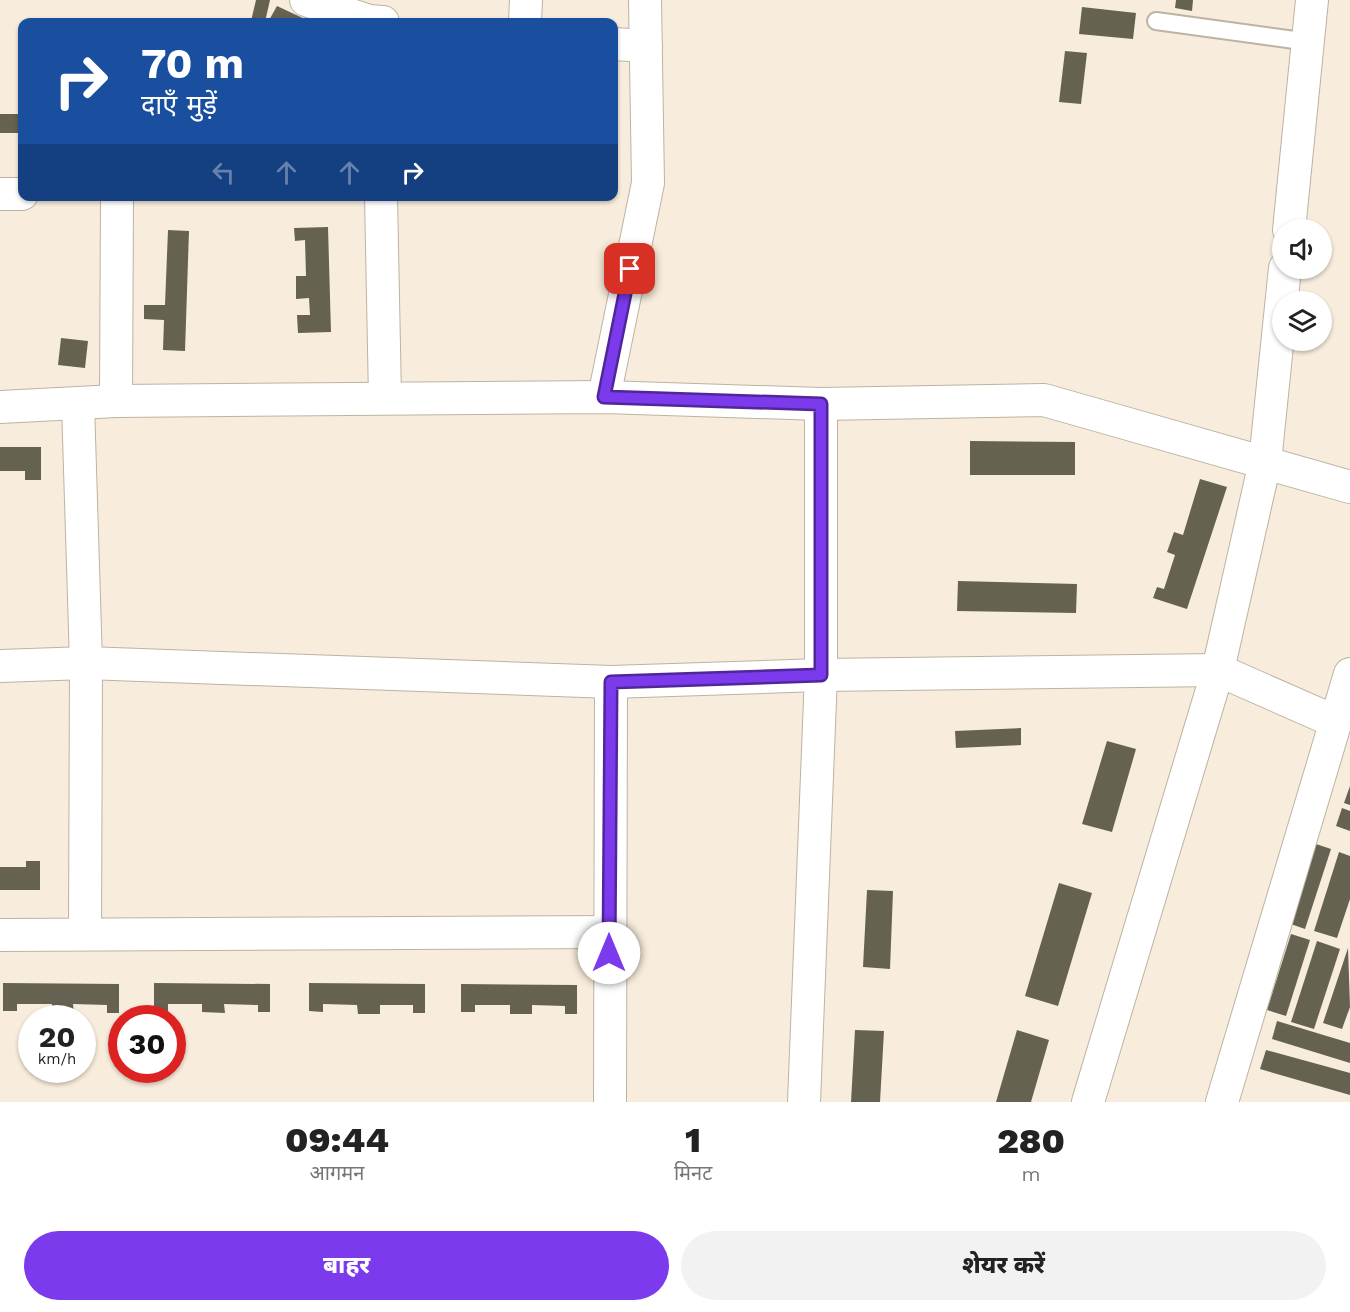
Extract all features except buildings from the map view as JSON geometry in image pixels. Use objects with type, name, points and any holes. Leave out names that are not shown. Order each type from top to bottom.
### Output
[{"type":"street","points":[[306,0],[360,18]]},
{"type":"street","points":[[525,18],[526,0]]},
{"type":"street","points":[[604,397],[648,183],[645,0]]},
{"type":"street","points":[[1290,219],[1312,0]]},
{"type":"street","points":[[618,44],[646,46]]},
{"type":"street","points":[[0,194],[18,194]]},
{"type":"street","points":[[116,401],[117,201]]},
{"type":"street","points":[[381,201],[385,398]]},
{"type":"street","points":[[1088,1102],[1218,670],[1265,462],[1284,279]]},
{"type":"street","points":[[0,407],[116,401],[385,398],[604,397],[821,404],[1044,400],[1350,487]]},
{"type":"street","points":[[78,404],[86,663],[85,934]]},
{"type":"street","points":[[804,1102],[821,675],[821,404]]},
{"type":"street","points":[[0,666],[86,663],[611,682],[821,675],[1218,670],[1336,722]]},
{"type":"street","points":[[1222,1102],[1350,674]]},
{"type":"street","points":[[610,1102],[611,682]]},
{"type":"street","points":[[0,934],[609,932]]},
{"type":"lane","points":[[1156,21],[1309,42]]},
{"type":"route","points":[[609,953],[611,682],[821,675],[821,404],[604,397],[630,269]]}]
